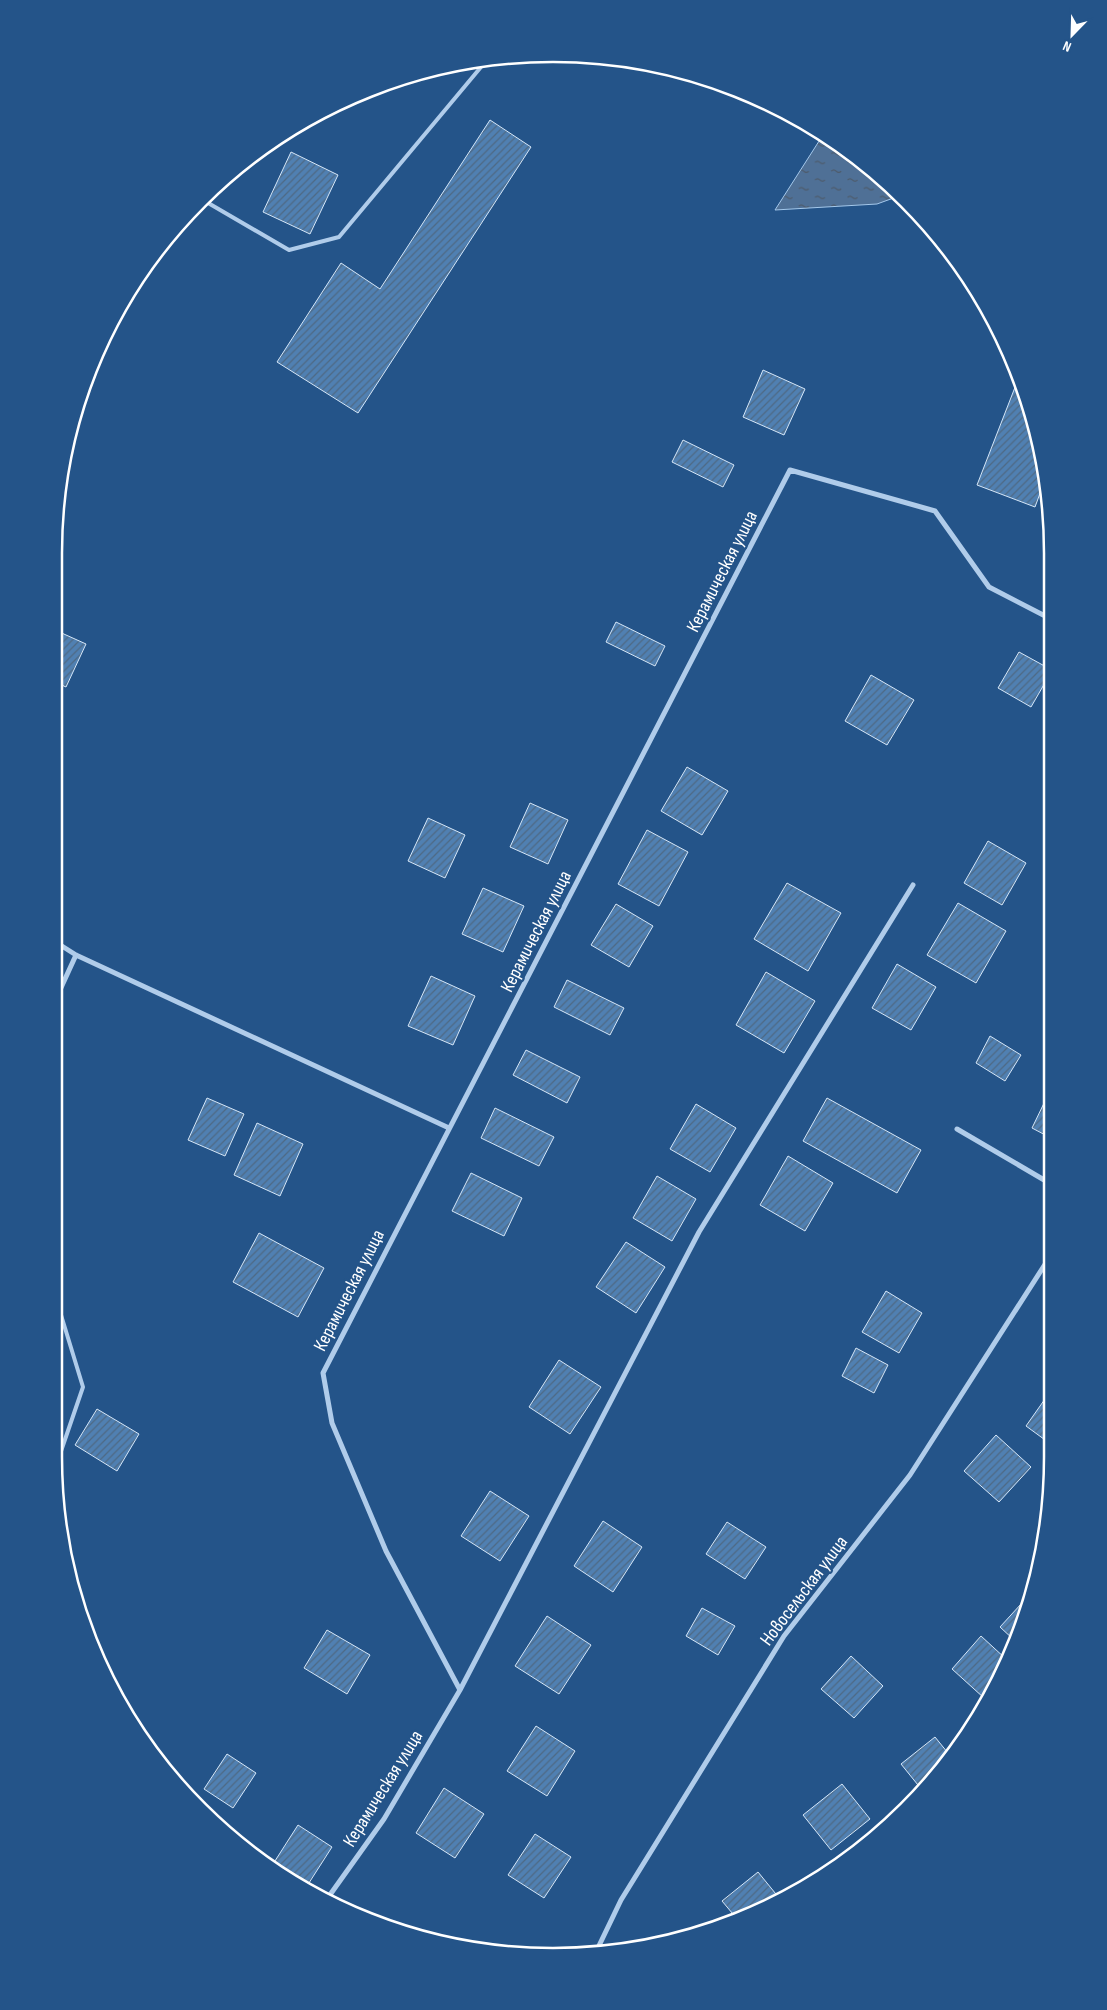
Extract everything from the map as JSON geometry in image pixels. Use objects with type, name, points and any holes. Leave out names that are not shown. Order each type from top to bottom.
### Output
[{"type":"street","name":"Керамическая улица","points":[[460,1690],[386,1551],[332,1423],[322,1373],[790,470],[935,511],[989,587],[1044,615]]},
{"type":"street","name":"Керамическая улица","points":[[331,1894],[384,1819],[460,1690],[699,1232],[913,885]]},
{"type":"street","points":[[62,946],[76,954],[449,1128]]},
{"type":"street","points":[[62,985],[76,954]]},
{"type":"street","points":[[957,1129],[1044,1180]]},
{"type":"street","name":"Новосельская улица","points":[[599,1945],[621,1900],[784,1636],[910,1475],[1044,1267]]},
{"type":"lane","points":[[209,203],[289,250],[339,237],[480,68]]},
{"type":"lane","points":[[62,1318],[83,1387],[62,1449]]},
{"type":"water","points":[[819,141],[852,164],[893,198],[877,204],[775,210]]},
{"type":"building","points":[[490,120],[531,147],[358,413],[277,362],[341,263],[380,289]]},
{"type":"building","points":[[291,152],[338,175],[310,234],[263,212]]},
{"type":"building","points":[[763,370],[805,389],[784,435],[743,417]]},
{"type":"building","points":[[1015,388],[1028,426],[1035,458],[1040,492],[1035,507],[977,485]]},
{"type":"building","points":[[683,440],[734,465],[723,487],[672,462]]},
{"type":"building","points":[[616,622],[665,646],[655,666],[606,642]]},
{"type":"building","points":[[62,633],[86,644],[66,687],[62,685]]},
{"type":"building","points":[[1019,652],[1044,666],[1044,684],[1031,707],[998,688]]},
{"type":"building","points":[[871,675],[914,700],[887,745],[845,721]]},
{"type":"building","points":[[687,767],[728,791],[702,835],[661,811]]},
{"type":"building","points":[[530,803],[568,820],[548,864],[510,847]]},
{"type":"building","points":[[428,818],[465,835],[445,878],[408,861]]},
{"type":"building","points":[[647,830],[688,852],[659,906],[618,884]]},
{"type":"building","points":[[988,841],[1026,863],[1002,905],[964,883]]},
{"type":"building","points":[[787,883],[841,913],[808,971],[754,939]]},
{"type":"building","points":[[483,888],[524,906],[503,952],[462,934]]},
{"type":"building","points":[[958,903],[1006,931],[976,983],[927,955]]},
{"type":"building","points":[[616,904],[653,926],[629,967],[591,945]]},
{"type":"building","points":[[897,964],[936,987],[911,1030],[872,1008]]},
{"type":"building","points":[[766,972],[815,1001],[784,1053],[736,1025]]},
{"type":"building","points":[[431,976],[475,996],[453,1045],[408,1026]]},
{"type":"building","points":[[567,980],[624,1008],[610,1035],[554,1007]]},
{"type":"building","points":[[990,1036],[1021,1055],[1005,1081],[976,1063]]},
{"type":"building","points":[[526,1050],[580,1077],[567,1103],[513,1075]]},
{"type":"building","points":[[207,1098],[244,1114],[225,1156],[188,1140]]},
{"type":"building","points":[[827,1098],[921,1150],[897,1193],[803,1141]]},
{"type":"building","points":[[1044,1103],[1044,1134],[1032,1128]]},
{"type":"building","points":[[696,1104],[736,1128],[710,1172],[670,1149]]},
{"type":"building","points":[[495,1108],[554,1137],[539,1166],[481,1138]]},
{"type":"building","points":[[257,1123],[303,1144],[280,1196],[234,1175]]},
{"type":"building","points":[[788,1156],[833,1183],[805,1231],[760,1205]]},
{"type":"building","points":[[471,1173],[522,1198],[504,1236],[452,1211]]},
{"type":"building","points":[[657,1176],[696,1199],[672,1241],[633,1218]]},
{"type":"building","points":[[259,1233],[324,1268],[298,1317],[233,1282]]},
{"type":"building","points":[[626,1242],[665,1267],[636,1313],[596,1287]]},
{"type":"building","points":[[886,1291],[922,1313],[899,1353],[862,1332]]},
{"type":"building","points":[[856,1348],[888,1365],[874,1393],[842,1376]]},
{"type":"building","points":[[559,1360],[601,1387],[570,1434],[529,1407]]},
{"type":"building","points":[[1044,1400],[1044,1439],[1026,1426]]},
{"type":"building","points":[[97,1409],[139,1434],[117,1471],[75,1445]]},
{"type":"building","points":[[996,1435],[1031,1467],[999,1502],[964,1471]]},
{"type":"building","points":[[490,1491],[529,1516],[500,1561],[461,1536]]},
{"type":"building","points":[[603,1521],[642,1547],[613,1592],[574,1566]]},
{"type":"building","points":[[727,1522],[766,1547],[745,1579],[706,1554]]},
{"type":"building","points":[[1022,1603],[1010,1636],[1000,1627]]},
{"type":"building","points":[[702,1608],[735,1626],[718,1655],[686,1636]]},
{"type":"building","points":[[547,1616],[591,1645],[559,1694],[515,1666]]},
{"type":"building","points":[[327,1630],[370,1655],[347,1694],[304,1668]]},
{"type":"building","points":[[981,1636],[1002,1655],[982,1696],[952,1669]]},
{"type":"building","points":[[851,1656],[883,1686],[854,1718],[821,1689]]},
{"type":"building","points":[[536,1726],[575,1751],[547,1796],[507,1771]]},
{"type":"building","points":[[935,1737],[946,1751],[918,1785],[901,1764]]},
{"type":"building","points":[[227,1754],[256,1773],[233,1808],[204,1789]]},
{"type":"building","points":[[842,1784],[870,1819],[831,1850],[803,1815]]},
{"type":"building","points":[[444,1788],[484,1814],[455,1858],[416,1833]]},
{"type":"building","points":[[298,1825],[332,1847],[309,1883],[275,1861]]},
{"type":"building","points":[[535,1834],[571,1857],[544,1898],[508,1875]]},
{"type":"building","points":[[758,1872],[776,1894],[732,1913],[722,1901]]}]
